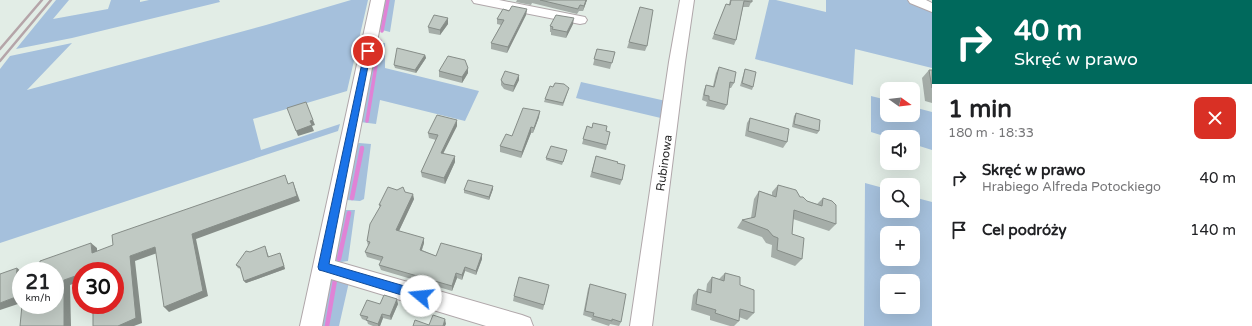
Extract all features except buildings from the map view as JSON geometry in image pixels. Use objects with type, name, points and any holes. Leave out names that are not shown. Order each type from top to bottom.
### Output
[{"type":"street","points":[[311,326],[378,0]]},
{"type":"street","points":[[479,0],[580,20]]},
{"type":"street","name":"Rubinowa","points":[[641,326],[677,62],[687,0]]},
{"type":"street","points":[[915,0],[932,8]]},
{"type":"street","points":[[323,267],[522,326]]},
{"type":"shaded area","points":[[56,0],[69,0],[53,19],[108,9],[111,0],[140,0],[140,2],[149,0],[219,0],[220,2],[72,38],[16,49]]},
{"type":"shaded area","points":[[351,0],[368,0],[347,91],[253,119],[261,150],[340,124],[338,131],[0,243],[0,69],[10,56],[72,43],[27,90],[266,25]]},
{"type":"shaded area","points":[[383,0],[395,0],[390,32],[378,29]]},
{"type":"shaded area","points":[[769,0],[776,0],[826,12],[826,0],[908,0],[932,11],[932,68],[855,49],[853,85],[755,59]]},
{"type":"shaded area","points":[[375,43],[385,43],[385,68],[479,91],[465,121],[380,100],[376,124],[360,122]]},
{"type":"shaded area","points":[[581,82],[666,101],[665,119],[576,98]]},
{"type":"shaded area","points":[[871,96],[880,98],[880,122],[920,122],[920,109],[932,112],[932,150],[920,146],[920,130],[880,130],[880,135],[871,132]]},
{"type":"shaded area","points":[[359,143],[371,144],[364,199],[360,201],[347,200],[346,198],[355,145]]},
{"type":"shaded area","points":[[865,183],[880,187],[880,218],[920,218],[920,199],[932,202],[932,326],[864,326]]},
{"type":"shaded area","points":[[345,210],[355,210],[348,261],[334,263],[342,213]]},
{"type":"shaded area","points":[[341,276],[349,282],[339,326],[320,326],[329,279]]},
{"type":"waterway","points":[[382,31],[388,0]]},
{"type":"waterway","points":[[367,121],[380,41]]},
{"type":"waterway","points":[[352,198],[362,148]]},
{"type":"waterway","points":[[339,259],[349,213]]},
{"type":"waterway","points":[[327,326],[335,280]]},
{"type":"railway","points":[[0,49],[42,0]]},
{"type":"railway","points":[[0,61],[51,0]]},
{"type":"route","points":[[368,51],[323,267],[421,296]]}]
